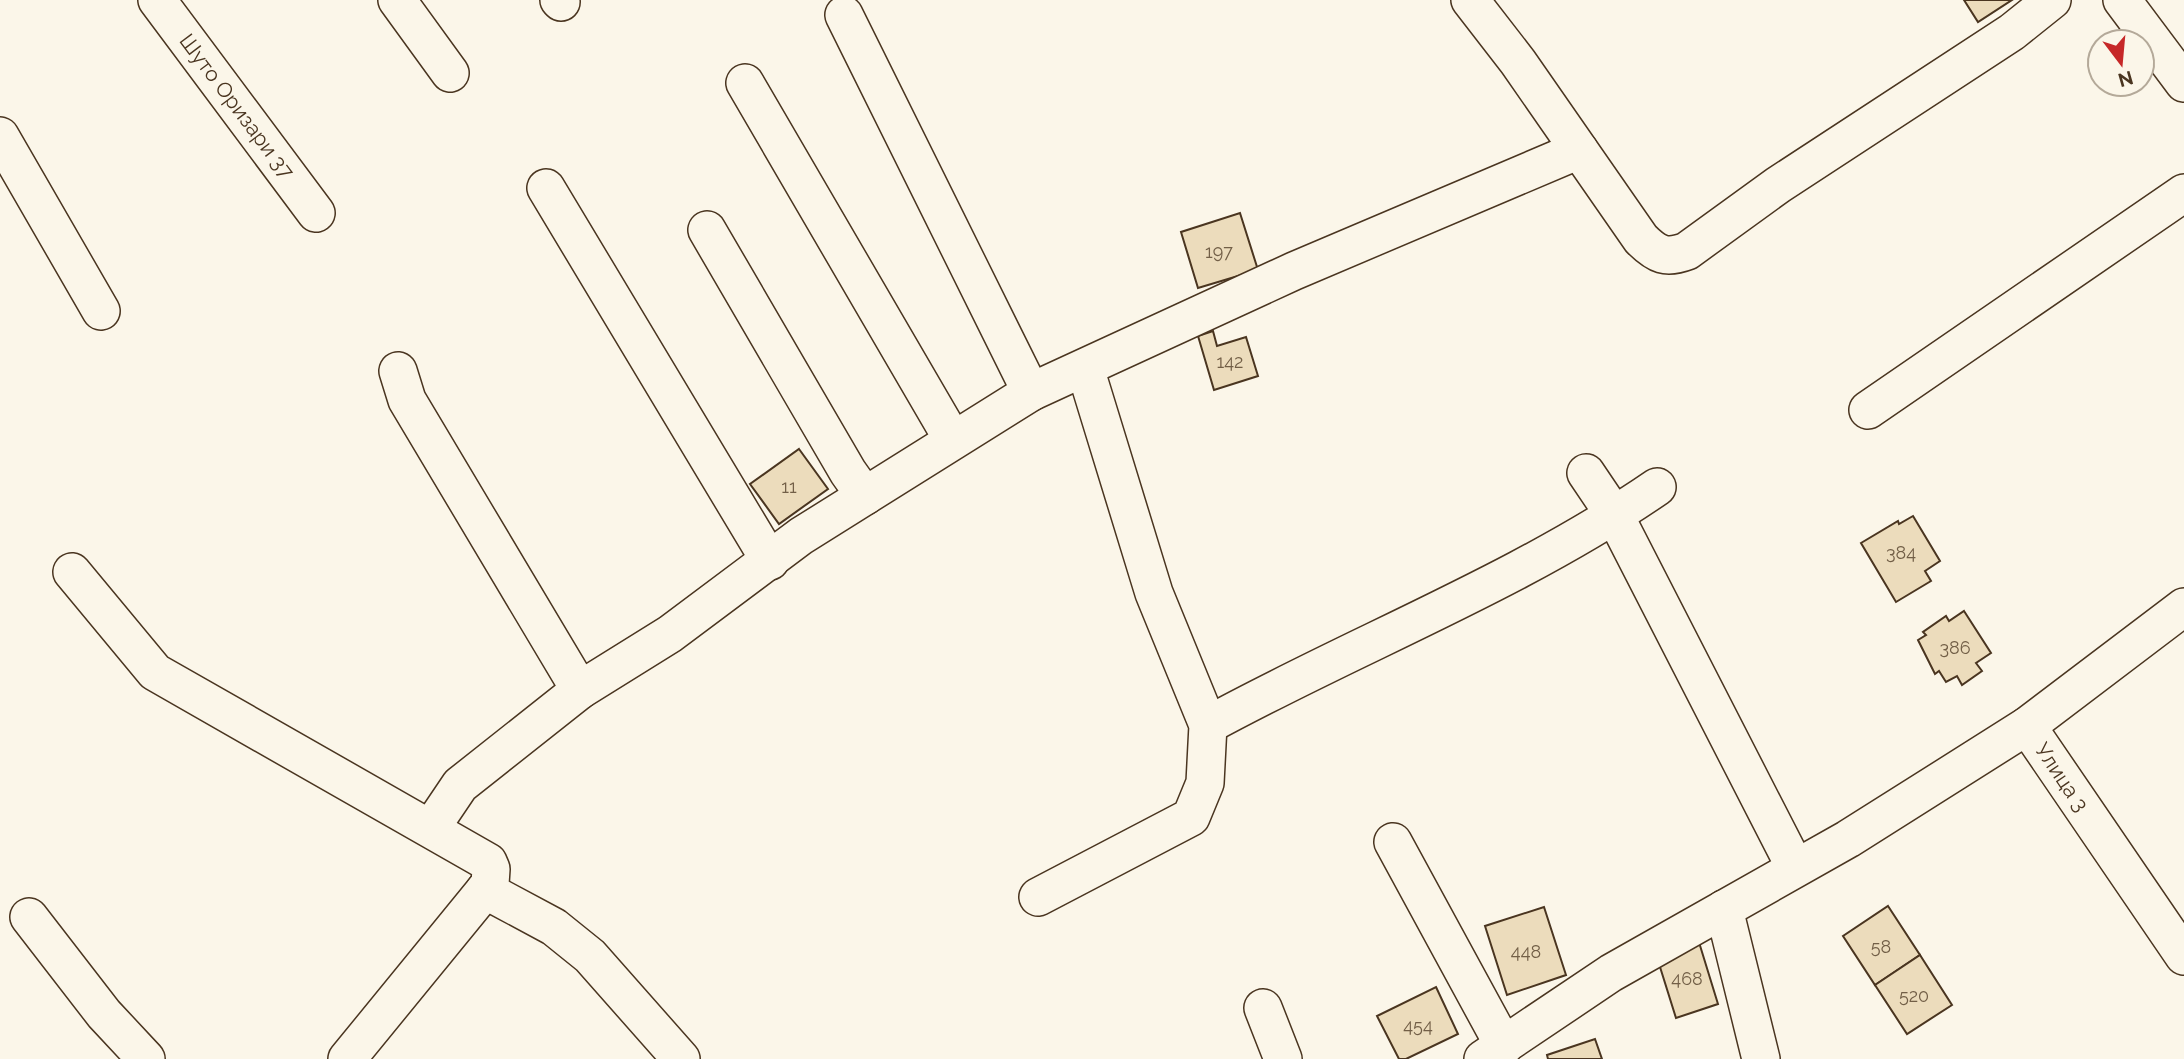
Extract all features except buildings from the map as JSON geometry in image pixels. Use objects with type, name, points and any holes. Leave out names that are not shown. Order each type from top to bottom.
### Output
[{"type":"street","name":"Шуто Оризари 37","points":[[157,0],[316,213]]},
{"type":"street","points":[[397,0],[450,73]]},
{"type":"street","points":[[1470,0],[1641,239],[1660,256],[1672,257],[1687,251],[1778,185],[2012,32],[2052,0]]},
{"type":"street","points":[[2122,0],[2178,59]]},
{"type":"street","points":[[844,15],[1031,392]]},
{"type":"street","points":[[745,83],[953,440]]},
{"type":"street","points":[[0,136],[101,311]]},
{"type":"street","points":[[431,828],[460,785],[580,690],[670,634],[801,536],[1031,392],[1294,271],[1578,150]]},
{"type":"street","points":[[546,188],[770,561]]},
{"type":"street","points":[[1868,410],[2184,192]]},
{"type":"street","points":[[707,230],[865,496]]},
{"type":"street","points":[[1038,897],[1191,817],[1205,783],[1208,726],[1154,593],[1085,368]]},
{"type":"street","points":[[398,371],[407,400],[580,690]]},
{"type":"street","points":[[1586,473],[1615,516],[1795,867]]},
{"type":"street","points":[[1208,726],[1279,686],[1511,574],[1615,516],[1657,487]]},
{"type":"street","points":[[72,572],[155,673],[488,862],[492,877],[485,890],[347,1059]]},
{"type":"street","name":"Улица 3","points":[[2184,607],[2027,726],[2184,956]]},
{"type":"street","points":[[1393,842],[1494,1052],[1611,974],[1848,839],[2027,726]]},
{"type":"street","points":[[485,890],[554,927],[590,956],[681,1059]]},
{"type":"street","points":[[1724,909],[1761,1059]]},
{"type":"street","points":[[29,917],[104,1014],[146,1059]]},
{"type":"street","points":[[1263,1008],[1283,1059]]}]
